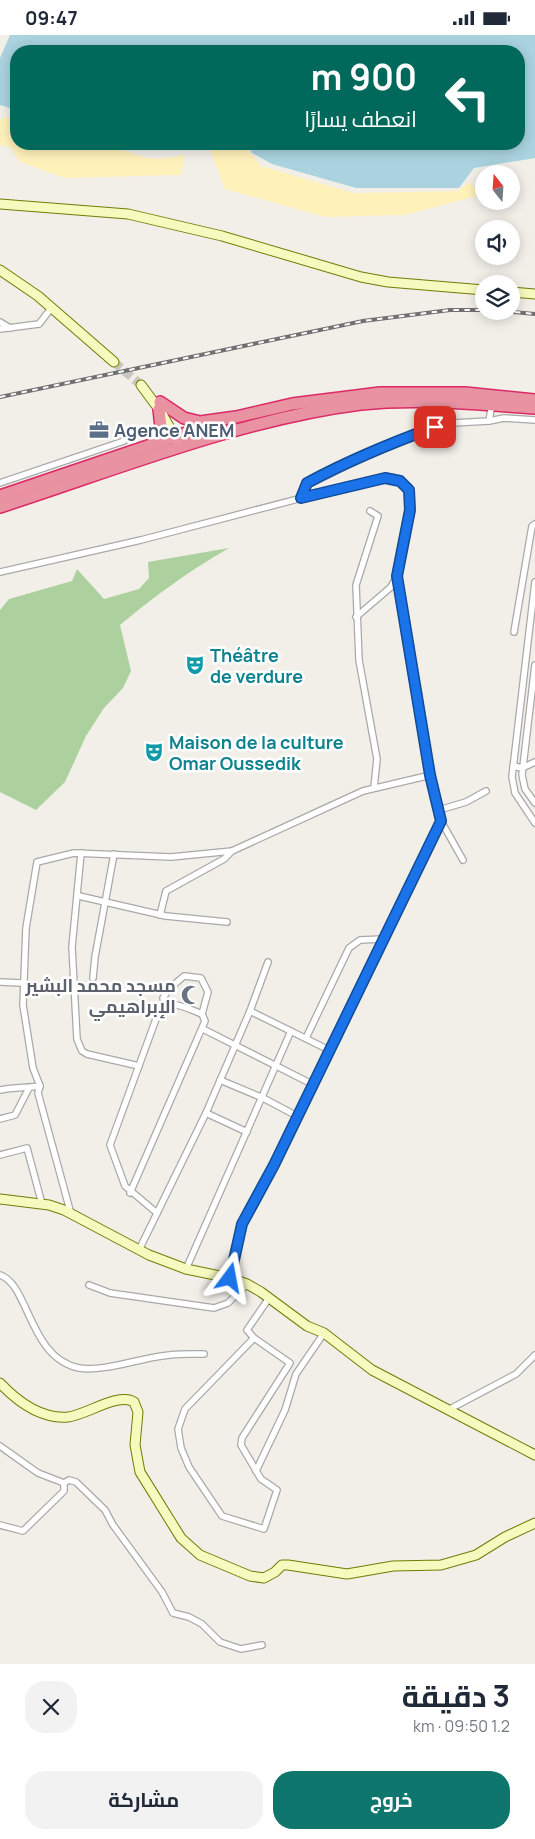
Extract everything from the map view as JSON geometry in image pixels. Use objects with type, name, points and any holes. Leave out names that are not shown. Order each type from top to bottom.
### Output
[{"type":"highway","points":[[160,405],[179,416],[194,421],[236,417],[292,404],[380,393],[465,393],[535,400]]},
{"type":"highway","points":[[0,496],[153,445],[362,404],[418,402],[492,404],[535,408]]},
{"type":"highway","points":[[153,445],[161,428],[160,405]]},
{"type":"highway","points":[[0,507],[98,475],[236,417]]},
{"type":"main road","points":[[0,204],[128,214],[222,236],[361,277],[388,282],[475,289]]},
{"type":"main road","points":[[0,270],[52,307],[114,362]]},
{"type":"main road","points":[[520,293],[535,294]]},
{"type":"main road","points":[[160,405],[179,441]]},
{"type":"main road","points":[[0,1199],[42,1204],[71,1215],[139,1250],[186,1269],[230,1278],[247,1285],[269,1298],[307,1326],[324,1333],[372,1370],[535,1455]]},
{"type":"main road","points":[[0,1383],[30,1407],[59,1417],[77,1415],[121,1399],[134,1401],[138,1412],[135,1445],[140,1472],[174,1527],[194,1552],[250,1576],[264,1578],[282,1565],[347,1573],[393,1566],[450,1563],[476,1555],[505,1537],[535,1523]]},
{"type":"street","points":[[0,329],[39,324],[52,307]]},
{"type":"street","points":[[0,322],[10,328]]},
{"type":"street","points":[[489,421],[492,404]]},
{"type":"street","points":[[301,498],[307,483],[398,440],[445,424],[504,418],[535,420]]},
{"type":"street","points":[[0,483],[124,441]]},
{"type":"street","points":[[0,573],[385,478],[396,479],[406,485],[409,490],[410,510],[397,576],[391,587],[356,617]]},
{"type":"street","points":[[370,511],[378,516],[356,585],[356,617],[359,660],[377,759],[374,788]]},
{"type":"street","points":[[514,632],[532,526],[535,524]]},
{"type":"street","points":[[397,576],[430,775],[441,821],[463,859]]},
{"type":"street","points":[[535,582],[532,626],[512,777],[515,793],[535,823]]},
{"type":"street","points":[[520,599],[533,601]]},
{"type":"street","points":[[535,665],[522,768],[525,789],[535,803]]},
{"type":"street","points":[[513,766],[522,768],[535,762]]},
{"type":"street","points":[[160,915],[166,891],[224,859],[232,851],[332,803],[374,788],[391,786],[430,775]]},
{"type":"street","points":[[439,810],[466,802],[486,791]]},
{"type":"street","points":[[230,1278],[242,1224],[441,821]]},
{"type":"street","points":[[71,1215],[38,1093],[40,1086],[33,1068],[26,1031],[22,983],[26,928],[37,861],[63,854],[81,853],[171,857],[232,851]]},
{"type":"street","points":[[81,853],[79,896],[72,947],[77,1039],[82,1051],[87,1054],[138,1066]]},
{"type":"street","points":[[93,978],[95,957],[107,901],[114,855]]},
{"type":"street","points":[[79,896],[107,901],[160,915],[227,922]]},
{"type":"street","points":[[306,1038],[349,948],[360,940],[383,939]]},
{"type":"street","points":[[139,1250],[206,1113],[250,1011],[268,962]]},
{"type":"street","points":[[165,1006],[163,998],[169,989],[184,976],[201,978],[208,992],[202,1015]]},
{"type":"street","points":[[0,982],[22,983]]},
{"type":"street","points":[[130,1193],[206,1021],[202,1015],[172,1004],[163,998]]},
{"type":"street","points":[[157,1213],[130,1193],[120,1179],[110,1145],[156,1019],[165,1006],[172,1004]]},
{"type":"street","points":[[250,1011],[329,1050]]},
{"type":"street","points":[[203,1029],[312,1084]]},
{"type":"street","points":[[186,1269],[291,1031]]},
{"type":"street","points":[[220,1079],[297,1116]]},
{"type":"street","points":[[0,1090],[20,1086],[29,1088],[40,1086]]},
{"type":"street","points":[[0,1119],[15,1115],[29,1088]]},
{"type":"street","points":[[206,1113],[247,1132]]},
{"type":"street","points":[[0,1155],[27,1149],[42,1204]]},
{"type":"street","points":[[0,1275],[12,1284],[32,1323],[50,1351],[69,1365],[88,1368],[171,1354],[204,1354]]},
{"type":"street","points":[[89,1285],[110,1293],[214,1308],[228,1303],[247,1285]]},
{"type":"street","points":[[254,1338],[185,1409],[178,1429],[181,1448],[189,1467],[222,1516],[264,1529],[277,1490],[261,1479],[241,1445],[242,1438],[290,1363],[254,1338],[247,1330],[269,1298]]},
{"type":"street","points":[[256,1471],[285,1411],[296,1374],[324,1333]]},
{"type":"street","points":[[448,1410],[516,1374],[535,1355]]},
{"type":"street","points":[[0,1446],[38,1473],[64,1483],[70,1480],[76,1482],[105,1510],[113,1525],[162,1592],[173,1613],[189,1617],[202,1624],[220,1642],[241,1649],[262,1645]]},
{"type":"street","points":[[0,1525],[23,1531],[64,1491],[64,1483]]},
{"type":"green space","points":[[229,548],[173,584],[120,625],[131,671],[123,688],[104,708],[86,736],[65,782],[36,810],[0,792],[0,610],[9,599],[72,581],[77,569],[104,599],[139,589],[149,578],[148,562]]},
{"type":"sand","points":[[10,117],[10,147],[0,145],[0,119]]},
{"type":"sand","points":[[12,150],[123,150],[140,156],[159,159],[185,154],[181,175],[65,178],[20,162]]},
{"type":"sand","points":[[210,150],[248,150],[261,166],[354,193],[457,191],[470,182],[475,188],[475,196],[406,215],[326,217],[225,189]]},
{"type":"water","points":[[10,35],[535,35],[535,158],[492,165],[475,165],[475,168],[459,188],[356,188],[272,164],[252,153],[251,150],[525,150],[525,45],[10,45],[10,108],[0,105],[0,58]]},
{"type":"tunnel","points":[[114,362],[141,385]]},
{"type":"railway","points":[[0,397],[363,321],[450,310],[475,310]]},
{"type":"railway","points":[[520,313],[535,314]]},
{"type":"place","name":"Agence ANEM","points":[[99,430]]},
{"type":"place","name":"Théâtre de verdure","points":[[195,665]]},
{"type":"place","name":"Maison de la culture Omar Oussedik","points":[[154,752]]},
{"type":"place","name":"مسجد محمد البشير الإبراهيمي","points":[[191,995]]},
{"type":"route","points":[[230,1278],[242,1224],[274,1165],[441,821],[430,775],[397,576],[410,510],[411,500],[408,487],[393,478],[385,478],[301,498],[307,483],[347,462],[398,440],[435,427]]}]
